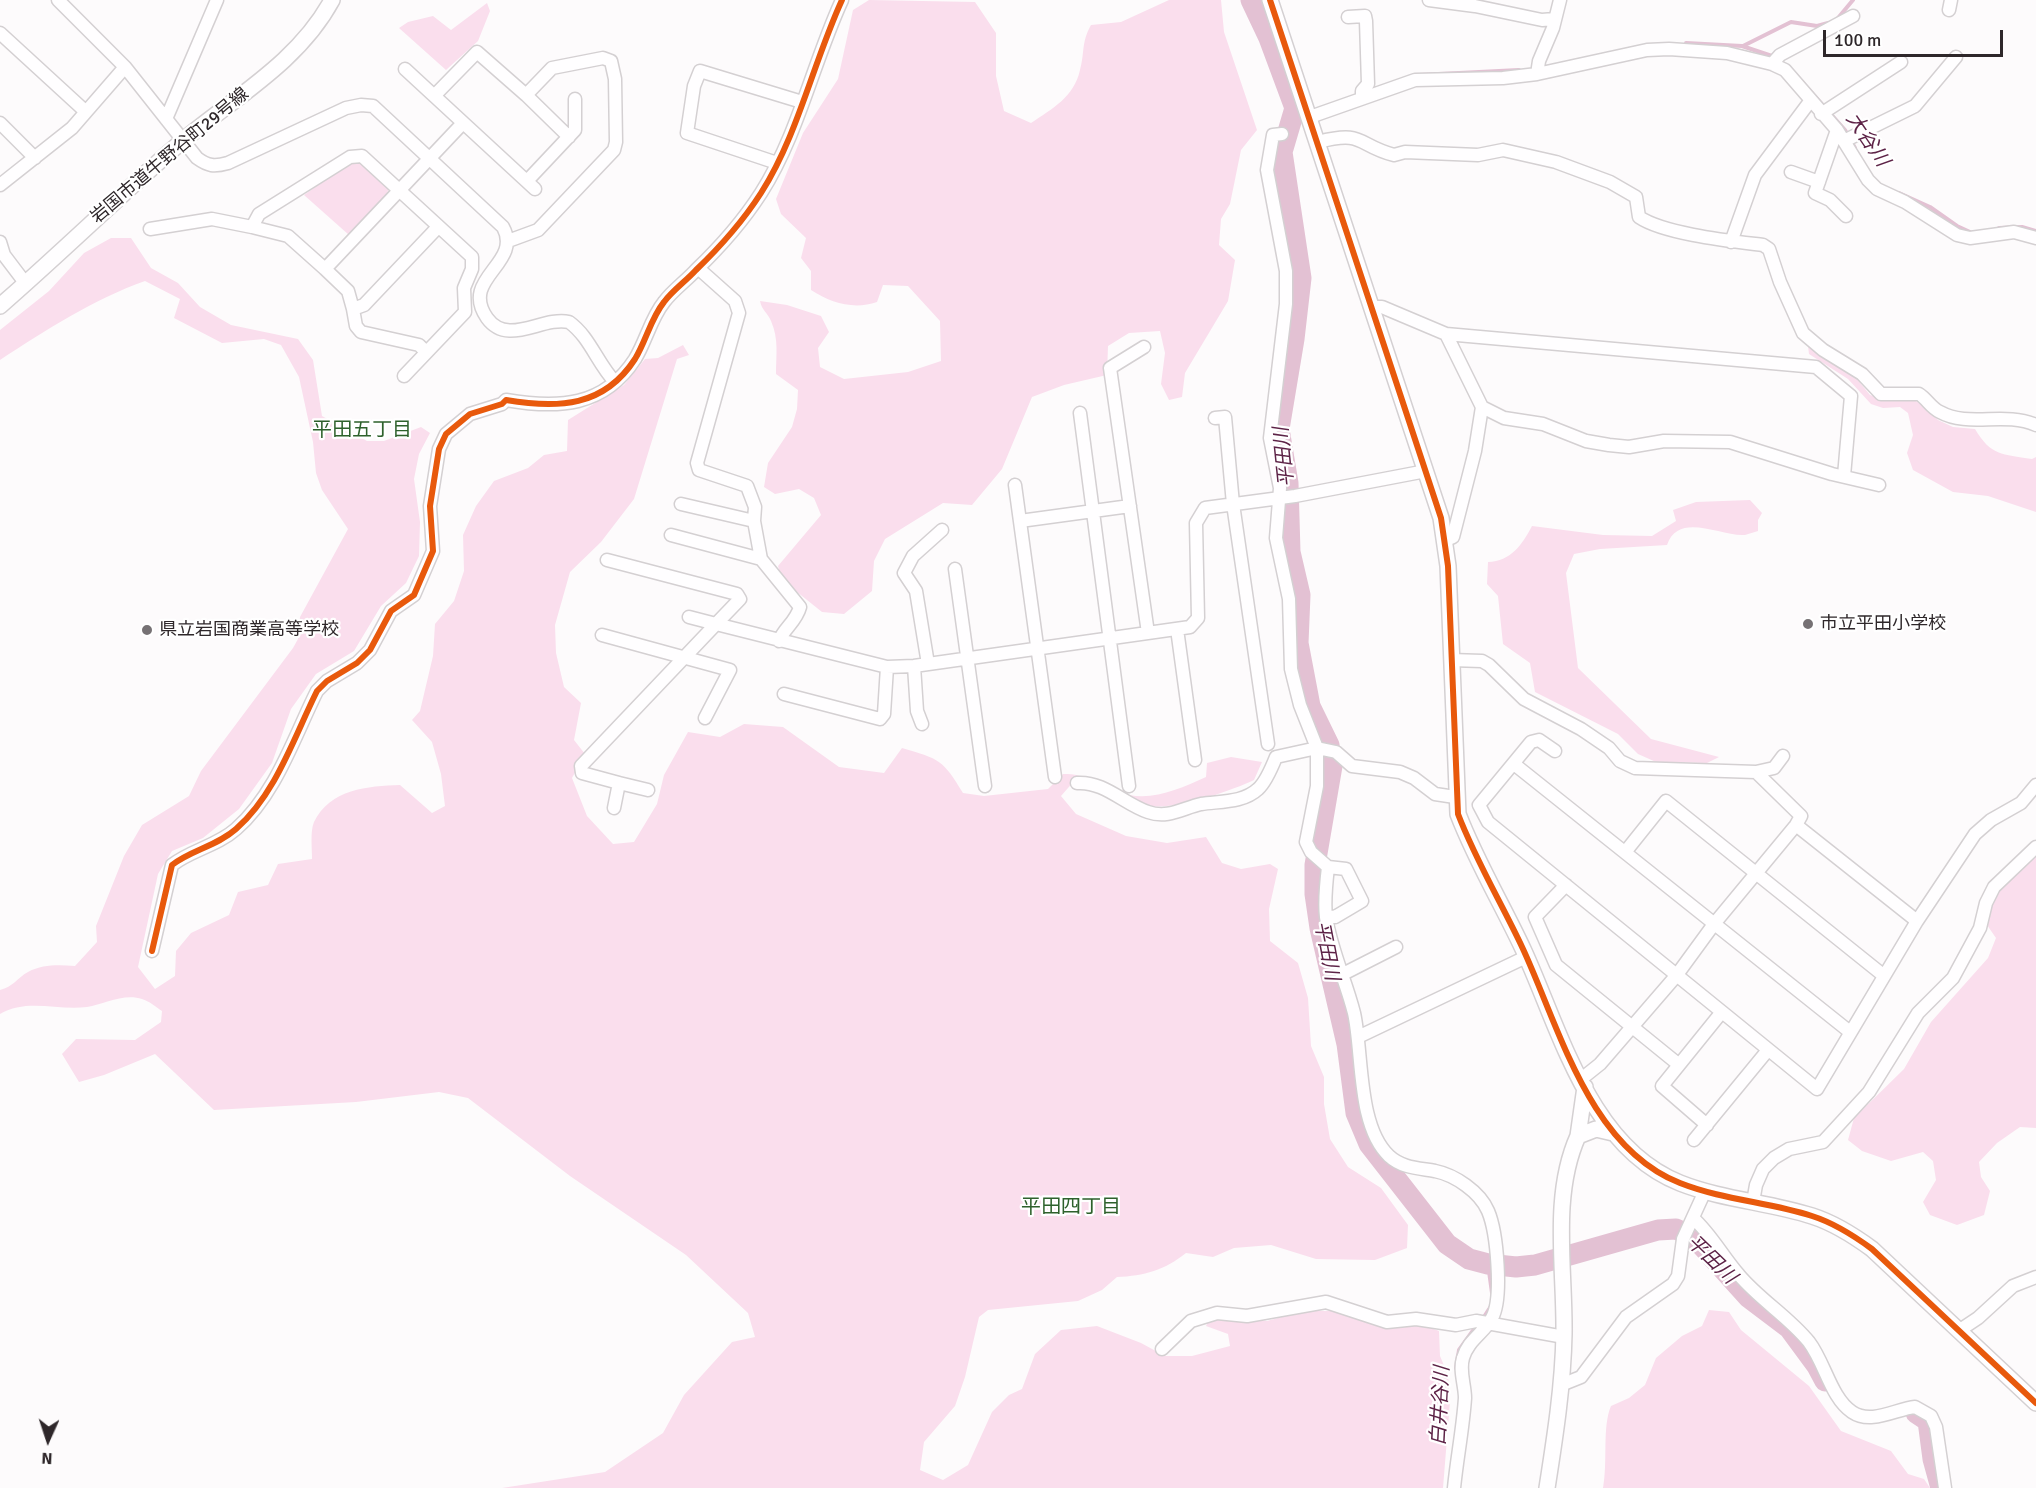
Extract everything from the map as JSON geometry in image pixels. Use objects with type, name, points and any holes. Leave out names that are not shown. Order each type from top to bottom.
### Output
[{"type":"street","points":[[58,0],[125,67],[197,158],[214,167],[228,164],[345,108],[372,106],[381,112],[503,227],[508,241],[507,251],[488,274],[482,287],[481,300],[485,316],[499,328],[516,332],[546,321],[569,322],[585,337],[600,367],[615,382]]},
{"type":"street","points":[[166,119],[217,0]]},
{"type":"street","name":"岩国市道牛野谷町29号線","points":[[0,306],[183,141],[296,49],[319,23],[332,0]]},
{"type":"street","points":[[152,951],[172,865],[238,828],[281,769],[317,691],[327,681],[357,663],[370,650],[391,611],[414,595],[433,551],[430,506],[439,449],[446,434],[471,414],[502,404],[506,400],[548,406],[566,404],[596,395],[615,382],[636,358],[661,305],[726,238],[761,193],[777,164],[842,0]]},
{"type":"street","points":[[1270,0],[1426,471],[1446,540],[1455,797],[1458,814],[1468,841],[1526,957],[1582,1084],[1613,1133],[1661,1173],[1705,1191],[1812,1216],[1843,1229],[1897,1270],[2036,1403]]},
{"type":"street","points":[[1429,0],[1475,6],[1542,20],[1554,20]]},
{"type":"street","points":[[1537,74],[1539,61],[1560,0]]},
{"type":"street","points":[[1348,17],[1365,16],[1366,21],[1368,84],[1362,91],[1362,98]]},
{"type":"street","points":[[1775,60],[1853,16]]},
{"type":"street","points":[[0,33],[85,111]]},
{"type":"street","points":[[1310,117],[1415,80],[1503,78],[1537,74],[1647,50],[1669,49],[1726,53],[1775,60],[1810,100],[1825,110],[1837,130],[1849,139],[1868,180],[1877,189],[1905,202],[1949,231],[1970,238],[2013,232],[2036,238]]},
{"type":"street","points":[[434,96],[477,52],[569,137]]},
{"type":"street","points":[[1849,139],[1915,106],[1956,57]]},
{"type":"street","points":[[508,241],[538,230],[614,150],[616,142],[615,79],[611,61],[603,58],[552,68],[526,95]]},
{"type":"street","points":[[1825,110],[1901,62]]},
{"type":"street","points":[[0,185],[72,128],[125,67]]},
{"type":"street","points":[[405,69],[462,124],[531,185],[575,130],[575,99]]},
{"type":"street","points":[[777,164],[687,133],[694,86],[700,70],[802,102]]},
{"type":"street","points":[[1731,242],[1755,175],[1810,100]]},
{"type":"street","points":[[0,123],[36,158]]},
{"type":"street","points":[[325,269],[462,124]]},
{"type":"street","points":[[1837,130],[1815,192],[1830,200],[1846,216]]},
{"type":"street","points":[[1282,134],[1273,135],[1267,170],[1286,271],[1286,304],[1270,438],[1287,497],[1276,538],[1289,598],[1292,669],[1300,705],[1319,748],[1317,786],[1306,842],[1311,852],[1325,866],[1346,869],[1362,901],[1335,917],[1326,916]]},
{"type":"street","points":[[1318,142],[1343,136],[1358,138],[1394,155],[1405,152],[1478,156],[1503,150],[1538,158],[1610,182],[1636,197],[1639,217],[1649,224],[1731,242],[1763,245],[1769,249],[1780,282],[1803,333],[1823,350],[1862,374],[1881,394],[1919,394],[1941,413],[1960,418],[2012,417],[2036,425]]},
{"type":"street","points":[[252,227],[259,214],[350,157],[362,156],[472,257],[472,268],[464,288],[465,312],[404,376]]},
{"type":"street","points":[[1791,172],[1819,182]]},
{"type":"street","points":[[150,229],[212,219],[288,236],[348,291],[356,326],[361,332],[419,345],[426,352]]},
{"type":"street","points":[[353,309],[364,305],[438,227]]},
{"type":"street","points":[[0,242],[2,255],[26,284]]},
{"type":"street","points":[[698,268],[735,301],[739,313],[697,464],[699,470],[747,486],[755,507],[754,521],[761,559],[800,607],[798,617],[782,633],[779,641]]},
{"type":"street","points":[[1371,307],[1382,307],[1446,334],[1816,367],[1851,396],[1844,476]]},
{"type":"street","points":[[1446,334],[1482,407],[1475,452],[1454,537],[1446,540]]},
{"type":"street","points":[[1144,347],[1110,368],[1148,633]]},
{"type":"street","points":[[1482,407],[1504,418],[1544,424],[1586,441],[1609,445],[1629,447],[1664,441],[1730,441],[1879,485]]},
{"type":"street","points":[[1080,413],[1129,786]]},
{"type":"street","points":[[1215,418],[1225,417],[1233,504],[1268,744]]},
{"type":"street","points":[[689,617],[887,667],[914,666],[1190,627],[1198,618],[1196,523],[1205,507],[1287,497],[1426,471]]},
{"type":"street","points":[[1015,484],[1055,777]]},
{"type":"street","points":[[681,504],[754,521]]},
{"type":"street","points":[[1020,521],[1130,506]]},
{"type":"street","points":[[928,664],[916,591],[904,573],[913,556],[942,530]]},
{"type":"street","points":[[671,535],[761,559]]},
{"type":"street","points":[[607,560],[737,594],[740,599],[581,766],[582,773],[648,790]]},
{"type":"street","points":[[955,569],[985,786]]},
{"type":"street","points":[[1177,629],[1195,760]]},
{"type":"street","points":[[602,635],[730,670],[705,718]]},
{"type":"street","points":[[1451,660],[1482,661],[1489,665],[1524,699],[1581,729],[1609,748],[1620,761],[1635,768],[1756,772],[1774,768],[1783,756]]},
{"type":"street","points":[[914,666],[917,711],[922,724]]},
{"type":"street","points":[[784,694],[880,718],[884,714],[887,667]]},
{"type":"street","points":[[1555,751],[1539,740],[1531,742],[1479,805],[1488,822],[1817,1089],[1883,975],[1976,834],[1991,820],[2021,803],[2036,785]]},
{"type":"street","points":[[1077,783],[1096,786],[1148,813],[1176,814],[1200,804],[1247,796],[1259,788],[1276,757],[1319,748],[1336,752],[1352,766],[1400,772],[1414,778],[1435,794],[1455,797]]},
{"type":"street","points":[[1514,764],[1626,851],[1850,1032]]},
{"type":"street","points":[[1547,1488],[1561,1385],[1564,1337],[1562,1196],[1566,1169],[1578,1136],[1582,1084],[1676,976],[1714,924],[1797,825],[1801,816],[1756,772]]},
{"type":"street","points":[[614,808],[619,783]]},
{"type":"street","points":[[1626,851],[1666,801],[1883,975]]},
{"type":"street","points":[[1797,825],[1917,921]]},
{"type":"street","points":[[1753,1202],[1756,1185],[1763,1169],[1773,1158],[1789,1149],[1823,1142],[1869,1092],[1918,1013],[1953,978],[1980,928],[1986,903],[1994,887],[2036,847]]},
{"type":"street","points":[[1325,866],[1326,916],[1358,1037],[1361,1085],[1376,1136],[1386,1154],[1406,1167],[1449,1176],[1480,1198],[1488,1209],[1492,1223],[1497,1305],[1489,1323],[1471,1341],[1463,1357],[1464,1401],[1454,1488]]},
{"type":"street","points":[[1566,885],[1535,917],[1556,965],[1678,1064]]},
{"type":"street","points":[[1343,974],[1395,946]]},
{"type":"street","points":[[1358,1037],[1526,957]]},
{"type":"street","points":[[1707,1125],[1662,1086],[1721,1012]]},
{"type":"street","points":[[1694,1140],[1768,1050]]},
{"type":"street","points":[[1578,1136],[1586,1131],[1596,1130],[1613,1133]]},
{"type":"street","points":[[1561,1385],[1581,1377],[1626,1317],[1673,1284],[1678,1276],[1688,1228],[1705,1191]]},
{"type":"street","points":[[1688,1228],[1767,1304],[1795,1326],[1810,1344],[1841,1400],[1852,1412],[1862,1417],[1875,1417],[1915,1407],[1930,1416],[1936,1427],[1945,1488]]},
{"type":"street","points":[[1960,1330],[1984,1314],[2013,1286],[2036,1277]]},
{"type":"street","points":[[1161,1349],[1191,1321],[1217,1313],[1247,1316],[1326,1302],[1388,1322],[1416,1319],[1456,1325],[1470,1321],[1564,1337]]},
{"type":"shaded area","points":[[869,0],[975,2],[996,33],[996,76],[1004,111],[1031,123],[1047,113],[1073,88],[1080,70],[1084,42],[1091,25],[1121,22],[1169,0],[1221,0],[1224,32],[1257,130],[1241,150],[1230,204],[1221,219],[1219,245],[1235,260],[1228,301],[1185,373],[1182,397],[1169,400],[1161,384],[1165,353],[1160,331],[1129,333],[1108,346],[1107,375],[1064,385],[1032,397],[1002,469],[972,505],[943,503],[885,539],[874,561],[872,591],[844,614],[822,612],[782,580],[778,566],[821,515],[814,498],[799,489],[775,494],[764,487],[768,463],[792,427],[797,409],[798,390],[776,374],[777,347],[774,328],[760,301],[787,305],[821,316],[829,332],[818,348],[820,367],[844,379],[908,372],[941,361],[940,321],[908,286],[883,285],[877,302],[860,305],[835,302],[811,290],[811,271],[801,258],[806,238],[781,214],[776,199],[803,133],[838,79],[853,10]]},
{"type":"shaded area","points":[[487,3],[490,11],[478,41],[446,70],[399,28],[408,22],[433,16],[451,30]]},
{"type":"shaded area","points":[[353,160],[361,161],[389,187],[386,198],[349,235],[304,195]]},
{"type":"shaded area","points":[[111,238],[131,238],[151,268],[178,283],[200,307],[231,325],[298,339],[313,360],[322,416],[367,441],[384,441],[421,427],[430,433],[419,454],[414,479],[420,522],[419,556],[406,583],[381,606],[354,651],[316,674],[291,709],[272,763],[239,809],[203,838],[172,851],[158,874],[138,967],[155,989],[175,976],[176,951],[191,933],[229,915],[238,892],[268,885],[278,864],[312,859],[314,822],[330,802],[363,788],[400,785],[432,813],[445,806],[441,774],[432,742],[412,720],[420,711],[433,656],[435,624],[454,601],[464,571],[463,535],[476,506],[494,481],[528,468],[544,455],[567,451],[568,420],[624,385],[645,359],[658,358],[683,345],[689,355],[677,359],[634,499],[601,542],[570,572],[555,625],[556,653],[564,687],[581,703],[574,740],[585,754],[572,778],[587,816],[613,844],[634,842],[657,804],[664,775],[688,732],[720,737],[744,724],[783,727],[839,767],[884,773],[902,748],[939,762],[963,793],[984,796],[1048,789],[1063,774],[1071,774],[1085,777],[1128,795],[1150,796],[1173,791],[1206,777],[1207,763],[1231,757],[1262,762],[1254,780],[1218,794],[1174,805],[1142,804],[1075,780],[1061,796],[1076,814],[1126,836],[1167,843],[1206,837],[1222,863],[1241,869],[1270,864],[1278,869],[1269,909],[1270,941],[1298,963],[1308,998],[1311,1046],[1324,1077],[1324,1104],[1330,1139],[1348,1167],[1381,1188],[1408,1225],[1407,1248],[1375,1260],[1316,1259],[1271,1245],[1234,1248],[1213,1257],[1186,1253],[1154,1271],[1117,1277],[1102,1290],[1078,1301],[988,1310],[979,1317],[965,1377],[955,1406],[924,1442],[920,1470],[943,1480],[968,1465],[992,1412],[1009,1395],[1022,1389],[1035,1354],[1061,1330],[1097,1326],[1141,1343],[1165,1356],[1192,1356],[1230,1346],[1228,1334],[1206,1326],[1212,1314],[1267,1321],[1303,1311],[1334,1311],[1372,1324],[1426,1326],[1439,1331],[1440,1356],[1448,1375],[1450,1401],[1443,1488],[502,1488],[605,1472],[663,1433],[684,1395],[732,1342],[755,1337],[748,1313],[686,1255],[570,1176],[468,1098],[439,1092],[356,1102],[214,1110],[155,1054],[104,1075],[79,1082],[62,1054],[76,1039],[135,1040],[161,1022],[162,1011],[145,1000],[128,997],[76,1008],[21,1007],[0,1014],[0,990],[8,987],[28,972],[45,966],[75,966],[97,942],[96,926],[124,856],[142,825],[189,796],[201,771],[293,648],[298,639],[300,617],[348,529],[322,490],[316,473],[313,442],[299,377],[281,345],[264,339],[222,343],[174,318],[180,299],[145,281],[89,306],[0,360],[0,330],[49,291],[84,253]]},
{"type":"shaded area","points":[[1808,346],[1849,369],[1870,395],[1887,400],[1913,399],[1928,409],[1938,420],[1953,427],[1975,429],[1986,444],[1998,452],[2032,459],[2036,457],[2036,512],[1988,496],[1953,492],[1913,470],[1907,453],[1913,435],[1908,413],[1900,407],[1883,408],[1871,404],[1848,379],[1809,354]]},
{"type":"shaded area","points":[[1750,500],[1762,513],[1758,520],[1758,531],[1735,535],[1702,528],[1681,529],[1673,535],[1667,545],[1600,549],[1574,554],[1566,573],[1578,668],[1651,739],[1719,757],[1707,763],[1656,762],[1638,754],[1618,734],[1535,692],[1530,663],[1503,644],[1498,596],[1487,584],[1488,562],[1503,559],[1515,551],[1532,526],[1603,535],[1652,536],[1676,521],[1673,510],[1696,502]]},
{"type":"shaded area","points":[[2036,854],[2036,1128],[2020,1127],[1997,1143],[1979,1162],[1981,1177],[1990,1191],[1984,1215],[1957,1225],[1930,1215],[1923,1202],[1936,1180],[1933,1161],[1923,1152],[1891,1161],[1862,1151],[1848,1140],[1854,1118],[1904,1069],[1931,1022],[1988,958],[1996,938],[1987,925],[1988,902],[2003,881],[2014,877]]},
{"type":"shaded area","points":[[1709,1310],[1729,1312],[1741,1330],[1809,1386],[1841,1431],[1891,1451],[1908,1474],[1924,1479],[1930,1488],[1603,1488],[1606,1434],[1611,1406],[1629,1398],[1645,1385],[1656,1358],[1682,1336],[1702,1326]]},
{"type":"waterway","name":"平田川","points":[[1251,0],[1269,38],[1295,108],[1282,152],[1301,278],[1294,339],[1279,429],[1288,483],[1290,552],[1300,595],[1298,643],[1310,706],[1329,745],[1332,766],[1315,865],[1315,894],[1320,928],[1347,1044],[1356,1113],[1369,1144],[1447,1244],[1469,1259],[1516,1267],[1535,1265],[1658,1230],[1676,1229],[1691,1236],[1748,1297],[1789,1328],[1817,1366],[1825,1381]]},
{"type":"waterway","points":[[1838,18],[1853,0]]},
{"type":"waterway","points":[[1743,46],[1791,22],[1817,26],[1828,23]]},
{"type":"waterway","name":"大谷川","points":[[1686,43],[1742,46],[1775,57]]},
{"type":"waterway","name":"大谷川","points":[[1788,66],[1845,130],[1855,148]]},
{"type":"waterway","name":"大谷川","points":[[1419,75],[1519,70]]},
{"type":"waterway","name":"大谷川","points":[[1899,193],[1930,207],[1957,226],[1970,232]]},
{"type":"waterway","name":"大谷川","points":[[1999,228],[2022,227],[2036,231]]},
{"type":"waterway","name":"白井谷川","points":[[1488,1264],[1492,1293]]},
{"type":"waterway","name":"白井谷川","points":[[1482,1320],[1491,1306]]},
{"type":"waterway","name":"白井谷川","points":[[1456,1368],[1459,1350],[1477,1325]]},
{"type":"waterway","name":"平田川","points":[[1916,1413],[1928,1421],[1933,1459],[1941,1488]]},
{"type":"cycle path","points":[[152,951],[172,865],[187,855],[229,835],[250,815],[283,764],[317,691],[327,681],[357,663],[370,650],[391,611],[414,595],[433,551],[430,506],[439,449],[446,434],[470,414],[502,404],[506,400],[544,404],[578,401],[609,387],[623,375],[635,359],[664,302],[747,214],[774,171],[842,0]]},
{"type":"cycle path","points":[[1270,0],[1441,518],[1448,566],[1458,814],[1523,949],[1581,1082],[1600,1114],[1622,1142],[1649,1166],[1696,1189],[1796,1211],[1820,1219],[1865,1244],[2036,1403]]},
{"type":"place","name":"市立平田小学校","points":[[1808,624]]},
{"type":"place","name":"県立岩国商業高等学校","points":[[147,630]]},
{"type":"district","name":"平田五丁目","points":[[362,431]]},
{"type":"district","name":"平田四丁目","points":[[1071,1208]]}]
